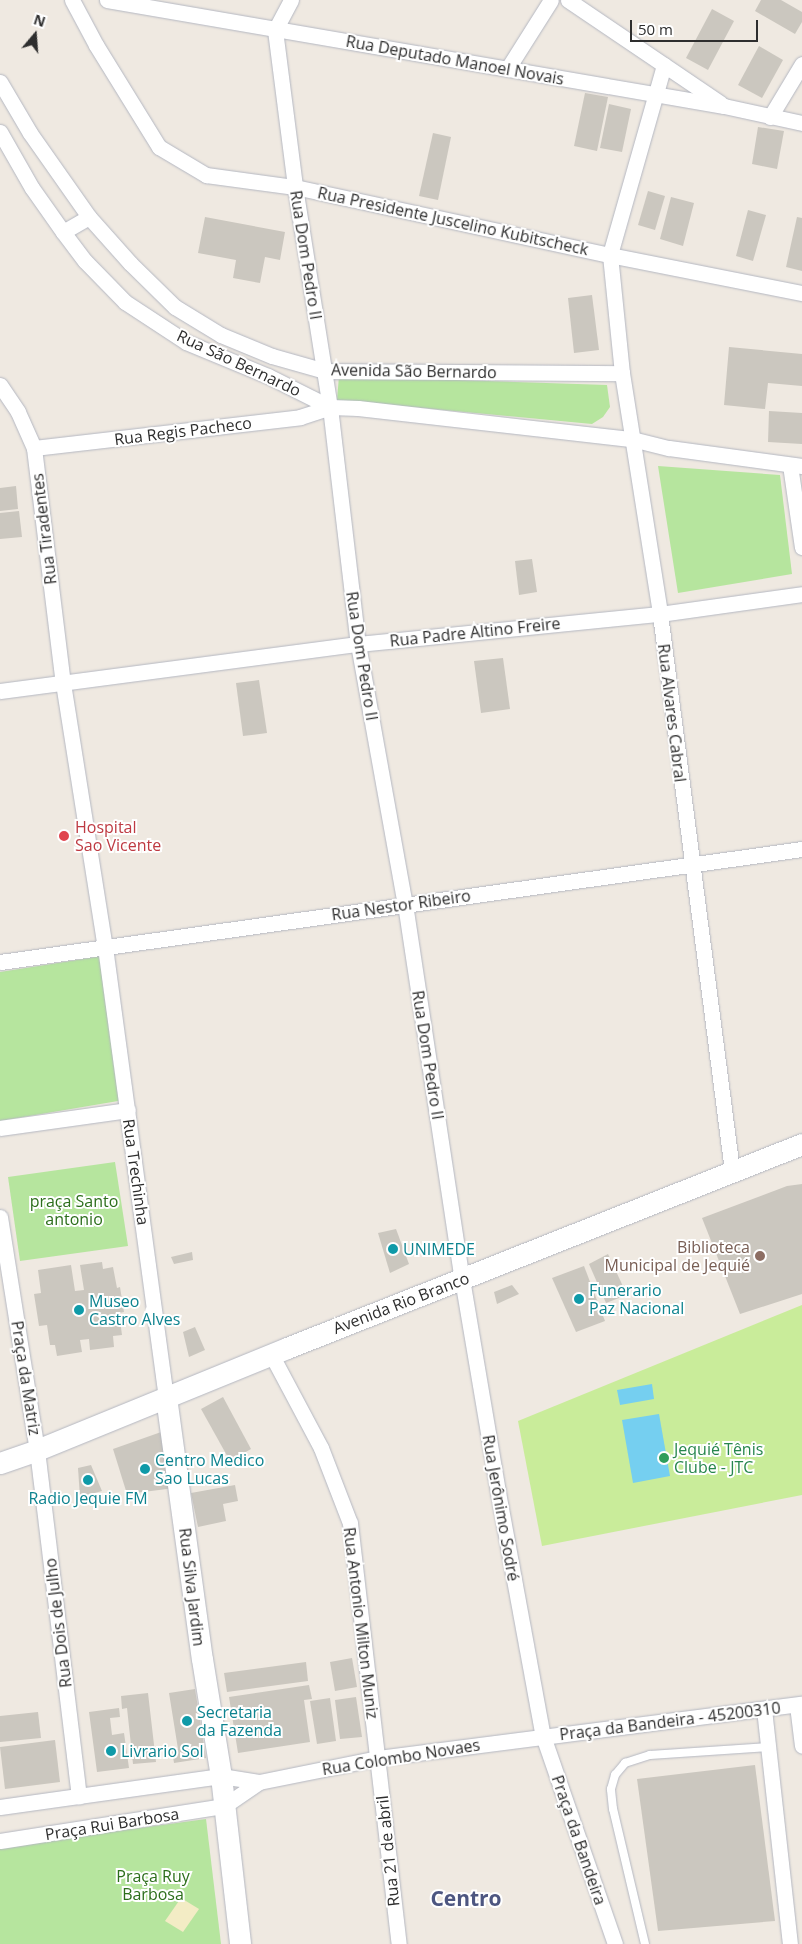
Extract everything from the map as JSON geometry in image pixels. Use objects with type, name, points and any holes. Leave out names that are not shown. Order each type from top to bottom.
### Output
[{"type":"main road","name":"Avenida Rio Branco","points":[[0,1462],[37,1450],[271,1354],[802,1144]]},
{"type":"main road","name":"Rua Silva Jardim","points":[[166,1397],[202,1659],[221,1776]]},
{"type":"main road","points":[[221,1776],[240,1944]]},
{"type":"street","name":"Rua Presidente Juscelino Kubitscheck","points":[[72,0],[110,68],[159,147],[206,175],[295,187],[610,255],[802,293]]},
{"type":"street","name":"Rua Deputado Manoel Novais","points":[[107,0],[724,106],[802,123]]},
{"type":"street","points":[[275,30],[291,0]]},
{"type":"street","points":[[508,68],[551,0]]},
{"type":"street","points":[[568,0],[724,106]]},
{"type":"street","name":"Rua Dom Pedro II","points":[[275,30],[295,187],[325,370],[358,644],[405,904],[462,1279]]},
{"type":"street","points":[[770,116],[802,64]]},
{"type":"street","points":[[610,255],[664,65]]},
{"type":"street","name":"Avenida São Bernardo","points":[[0,82],[30,132],[89,217],[130,263],[175,307],[221,336],[272,356],[325,370],[622,373]]},
{"type":"street","name":"Rua São Bernardo","points":[[0,132],[32,188],[63,232],[85,261],[132,307],[186,342],[268,376],[330,407]]},
{"type":"street","points":[[63,232],[89,217]]},
{"type":"street","name":"Rua Alvares Cabral","points":[[610,255],[622,373],[660,614],[732,1171]]},
{"type":"street","name":"Rua Tiradentes","points":[[0,385],[18,412],[34,448],[63,682],[105,947]]},
{"type":"street","points":[[330,407],[358,408],[632,439],[669,448],[796,466],[802,547]]},
{"type":"street","name":"Rua Regis Pacheco","points":[[34,448],[300,417],[330,407]]},
{"type":"street","name":"Rua Padre Altino Freire","points":[[0,691],[358,644],[660,614],[802,594]]},
{"type":"street","name":"Rua Nestor Ribeiro","points":[[0,962],[802,849]]},
{"type":"street","name":"Rua Trechinha","points":[[105,947],[166,1397]]},
{"type":"street","points":[[0,1128],[128,1110]]},
{"type":"street","name":"Praça da Matriz","points":[[0,1217],[37,1450]]},
{"type":"street","name":"Rua Jerônimo Sodré","points":[[462,1279],[498,1492],[543,1736]]},
{"type":"street","name":"Rua Antonio Milton Muniz","points":[[271,1354],[321,1448],[350,1523],[378,1758]]},
{"type":"street","name":"Rua Dois de Julho","points":[[37,1450],[79,1796]]},
{"type":"street","points":[[799,1705],[802,1746]]},
{"type":"street","name":"Praça da Bandeira - 45200310","points":[[543,1736],[799,1705]]},
{"type":"street","points":[[764,1709],[790,1944]]},
{"type":"street","name":"Rua Colombo Novaes","points":[[259,1782],[378,1758],[543,1736]]},
{"type":"street","name":"Praça da Bandeira","points":[[543,1736],[615,1944]]},
{"type":"street","name":"Rua 21 de abril","points":[[378,1758],[399,1944]]},
{"type":"street","points":[[0,1807],[221,1776],[259,1782]]},
{"type":"street","points":[[224,1806],[259,1782]]},
{"type":"street","name":"Praça Rui Barbosa","points":[[0,1841],[224,1806]]},
{"type":"lane","name":"Praça da Bandeira","points":[[645,1944],[613,1809],[611,1789],[615,1775],[625,1763],[650,1755],[769,1747]]},
{"type":"green space","points":[[339,376],[607,385],[610,407],[603,417],[592,424],[337,400]]},
{"type":"green space","points":[[658,466],[780,475],[792,574],[678,593]]},
{"type":"green space","points":[[102,956],[124,1100],[0,1121],[0,972]]},
{"type":"green space","name":"praça Santo antonio","points":[[115,1162],[128,1246],[20,1261],[8,1177]]},
{"type":"green space","name":"Jequié Tênis Clube - JTC","points":[[802,1305],[802,1495],[542,1546],[518,1421]]},
{"type":"green space","name":"Praça Ruy Barbosa","points":[[206,1819],[221,1944],[0,1944],[0,1847]]},
{"type":"sand","points":[[181,1898],[199,1909],[183,1932],[165,1921]]},
{"type":"water","points":[[652,1384],[654,1399],[620,1405],[617,1390]]},
{"type":"water","points":[[659,1414],[670,1476],[633,1483],[622,1420]]},
{"type":"building","points":[[761,0],[781,0],[802,12],[802,22],[795,34],[755,11]]},
{"type":"building","points":[[712,9],[734,21],[708,70],[686,58]]},
{"type":"building","points":[[759,46],[783,60],[762,98],[738,85]]},
{"type":"building","points":[[585,93],[608,97],[597,151],[574,146]]},
{"type":"building","points":[[609,104],[631,109],[622,152],[600,148]]},
{"type":"building","points":[[758,127],[784,131],[777,169],[752,164]]},
{"type":"building","points":[[433,133],[451,137],[438,200],[419,196]]},
{"type":"building","points":[[648,191],[665,196],[655,230],[638,225]]},
{"type":"building","points":[[671,197],[694,203],[683,246],[660,239]]},
{"type":"building","points":[[748,210],[766,215],[753,261],[736,256]]},
{"type":"building","points":[[205,217],[285,232],[280,260],[265,257],[260,283],[233,278],[236,260],[198,253]]},
{"type":"building","points":[[797,217],[802,218],[802,271],[786,267]]},
{"type":"building","points":[[592,295],[599,350],[574,353],[568,298]]},
{"type":"building","points":[[729,347],[802,354],[802,386],[768,383],[765,409],[724,405]]},
{"type":"building","points":[[769,411],[802,413],[802,444],[768,442]]},
{"type":"building","points":[[16,486],[18,509],[0,511],[0,488]]},
{"type":"building","points":[[19,511],[22,537],[0,539],[0,513]]},
{"type":"building","points":[[532,559],[537,592],[519,595],[515,561]]},
{"type":"building","points":[[503,658],[510,709],[481,713],[474,661]]},
{"type":"building","points":[[259,680],[267,733],[243,736],[236,683]]},
{"type":"building","name":"Biblioteca Municipal de Jequié","points":[[802,1184],[802,1294],[740,1314],[702,1218],[787,1186]]},
{"type":"building","name":"UNIMEDE","points":[[396,1229],[409,1264],[390,1273],[378,1233]]},
{"type":"building","points":[[192,1252],[193,1260],[174,1264],[171,1257]]},
{"type":"building","points":[[608,1254],[627,1295],[606,1303],[589,1264]]},
{"type":"building","points":[[102,1262],[103,1269],[113,1267],[117,1288],[120,1287],[124,1312],[119,1313],[122,1335],[113,1336],[114,1347],[90,1350],[89,1339],[80,1340],[82,1352],[57,1356],[55,1345],[50,1345],[47,1325],[39,1326],[34,1294],[41,1293],[38,1270],[71,1265],[75,1291],[84,1290],[80,1265]]},
{"type":"building","name":"Funerario Paz Nacional","points":[[584,1266],[605,1321],[576,1332],[552,1278]]},
{"type":"building","points":[[512,1285],[519,1294],[497,1304],[494,1292]]},
{"type":"building","points":[[195,1327],[205,1350],[189,1357],[183,1332]]},
{"type":"building","points":[[223,1397],[251,1449],[230,1461],[201,1409]]},
{"type":"building","name":"Centro Medico Sao Lucas","points":[[164,1431],[175,1488],[127,1494],[113,1449]]},
{"type":"building","name":"Radio Jequie FM","points":[[91,1465],[102,1491],[80,1497],[78,1468]]},
{"type":"building","points":[[235,1485],[238,1501],[223,1504],[226,1521],[198,1527],[191,1493]]},
{"type":"building","points":[[352,1658],[357,1687],[335,1691],[330,1662]]},
{"type":"building","points":[[306,1662],[308,1681],[227,1692],[224,1673]]},
{"type":"building","points":[[309,1685],[312,1699],[304,1700],[310,1742],[238,1753],[229,1697]]},
{"type":"building","name":"Secretaria da Fazenda","points":[[195,1689],[206,1758],[174,1763],[172,1750],[178,1749],[169,1693]]},
{"type":"building","points":[[148,1693],[156,1762],[133,1764],[127,1708],[122,1709],[121,1696]]},
{"type":"building","points":[[356,1697],[362,1737],[340,1739],[335,1700]]},
{"type":"building","points":[[330,1698],[336,1741],[317,1744],[310,1701]]},
{"type":"building","name":"Livrario Sol","points":[[119,1708],[120,1717],[110,1718],[112,1735],[124,1733],[129,1768],[97,1772],[89,1712]]},
{"type":"building","points":[[38,1712],[41,1738],[0,1742],[0,1716]]},
{"type":"building","points":[[55,1740],[60,1782],[5,1789],[0,1747]]},
{"type":"building","points":[[755,1765],[775,1921],[658,1931],[637,1779]]},
{"type":"place","name":"Hospital Sao Vicente","points":[[64,836]]},
{"type":"place","name":"UNIMEDE","points":[[393,1249]]},
{"type":"place","name":"Biblioteca Municipal de Jequié","points":[[760,1256]]},
{"type":"place","name":"Funerario Paz Nacional","points":[[579,1299]]},
{"type":"place","name":"Museo Castro Alves","points":[[79,1310]]},
{"type":"place","name":"Jequié Tênis Clube - JTC","points":[[664,1458]]},
{"type":"place","name":"Centro Medico Sao Lucas","points":[[145,1469]]},
{"type":"place","name":"Radio Jequie FM","points":[[88,1480]]},
{"type":"place","name":"Secretaria da Fazenda","points":[[187,1721]]},
{"type":"place","name":"Livrario Sol","points":[[111,1751]]},
{"type":"district","name":"Centro","points":[[466,1898]]}]
